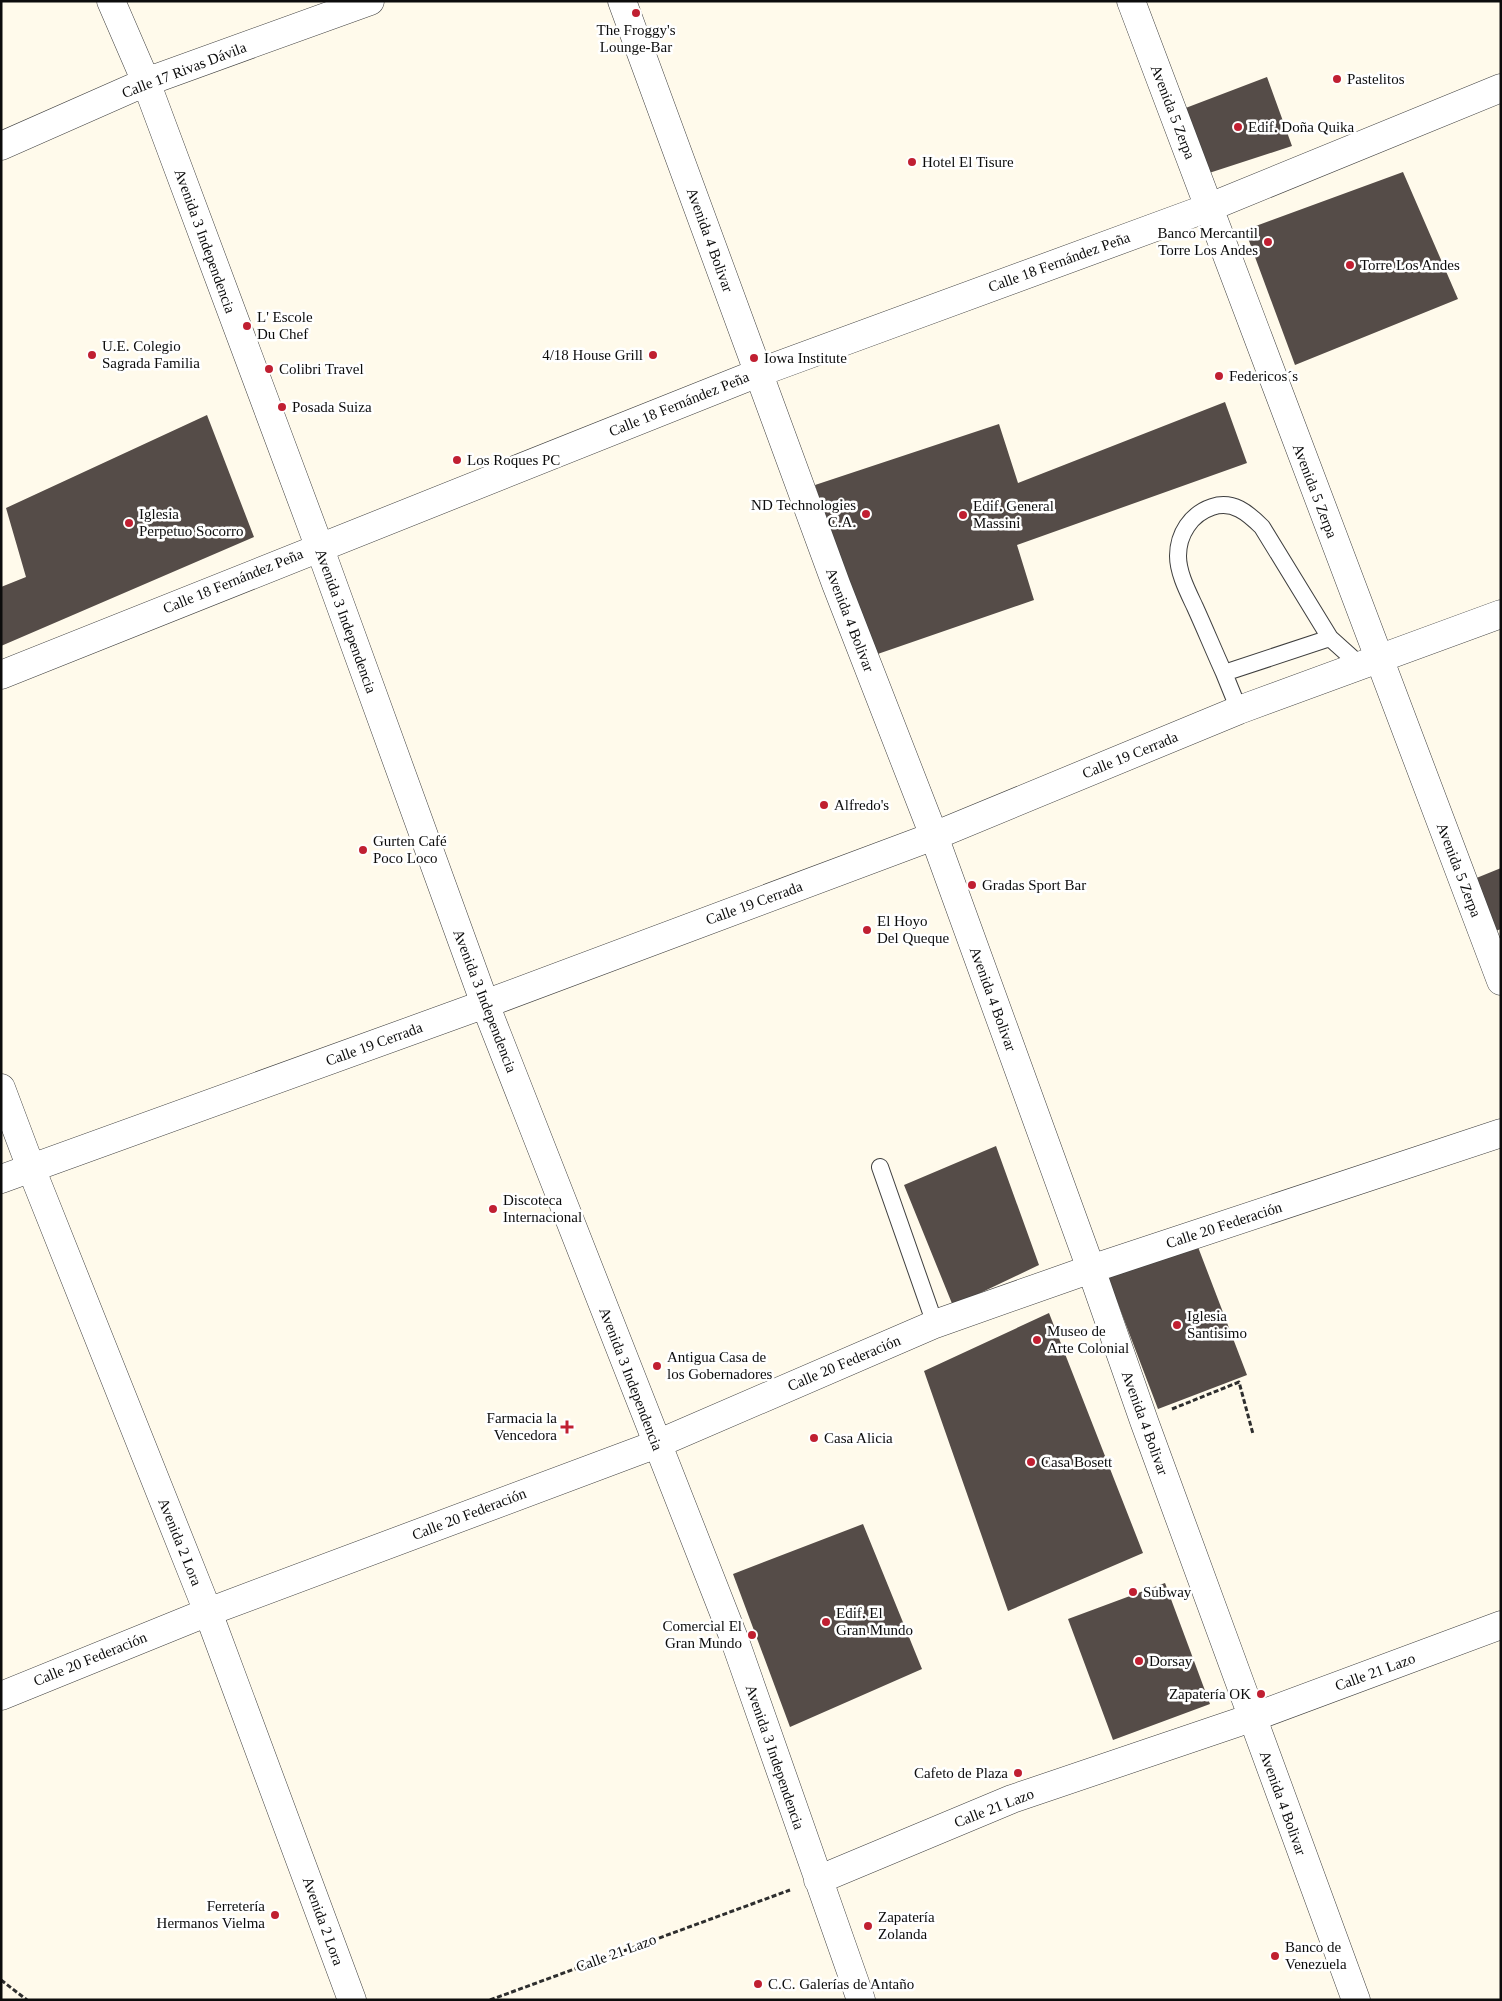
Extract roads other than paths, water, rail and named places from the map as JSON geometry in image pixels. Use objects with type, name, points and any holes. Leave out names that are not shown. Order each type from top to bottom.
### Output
[{"type":"street","name":"Avenida 3 Independencia","points":[[111,1],[146,82],[319,546],[485,1004],[656,1444],[735,1641],[861,2000]]},
{"type":"street","name":"Calle 17 Rivas Dávila","points":[[1,146],[146,82],[370,1]]},
{"type":"street","name":"Avenida 4 Bolivar","points":[[622,1],[836,584],[934,836],[1251,1718],[1356,2000]]},
{"type":"street","name":"Avenida 5 Zerpa","points":[[1131,1],[1210,207],[1286,416],[1370,662],[1501,981]]},
{"type":"street","name":"Calle 18 Fernández Peña","points":[[1,675],[319,546],[758,373],[1210,207],[1501,88]]},
{"type":"street","name":"Calle 19 Cerrada","points":[[1,1179],[485,1004],[934,836],[1239,710],[1501,614]]},
{"type":"street","name":"Avenida 2 Lora","points":[[1,1088],[208,1612],[352,2000]]},
{"type":"street","name":"Calle 20 Federación","points":[[1,1696],[208,1612],[656,1444],[936,1324],[1091,1269],[1501,1133]]},
{"type":"street","name":"Calle 21 Lazo","points":[[818,1880],[1012,1799],[1251,1718],[1501,1624]]},
{"type":"lane","points":[[1239,710],[1183,581],[1178,557],[1181,534],[1196,514],[1212,507],[1227,504],[1247,512],[1262,527],[1330,638],[1370,662]]},
{"type":"lane","points":[[1224,673],[1330,638]]},
{"type":"lane","points":[[880,1167],[936,1324]]},
{"type":"place","name":"The Froggy's Lounge-Bar","points":[[636,13]]},
{"type":"place","name":"Pastelitos","points":[[1337,79]]},
{"type":"place","name":"Edif. Doña Quika","points":[[1238,127]]},
{"type":"place","name":"Hotel El Tisure","points":[[912,162]]},
{"type":"place","name":"Banco Mercantil Torre Los Andes","points":[[1268,242]]},
{"type":"place","name":"Torre Los Andes","points":[[1350,265]]},
{"type":"place","name":"L' Escole Du Chef","points":[[247,326]]},
{"type":"place","name":"U.E. Colegio Sagrada Familia","points":[[92,355]]},
{"type":"place","name":"4/18 House Grill","points":[[653,355]]},
{"type":"place","name":"Iowa Institute","points":[[754,358]]},
{"type":"place","name":"Colibri Travel","points":[[269,369]]},
{"type":"place","name":"Federicos´s","points":[[1219,376]]},
{"type":"place","name":"Posada Suiza","points":[[282,407]]},
{"type":"place","name":"Los Roques PC","points":[[457,460]]},
{"type":"place","name":"ND Technologies C.A.","points":[[866,514]]},
{"type":"place","name":"Edif. General Massini","points":[[963,515]]},
{"type":"place","name":"Iglesia Perpetuo Socorro","points":[[129,523]]},
{"type":"place","name":"Alfredo's","points":[[824,805]]},
{"type":"place","name":"Gurten Café Poco Loco","points":[[363,850]]},
{"type":"place","name":"Gradas Sport Bar","points":[[972,885]]},
{"type":"place","name":"El Hoyo Del Queque","points":[[867,930]]},
{"type":"place","name":"Discoteca Internacional","points":[[493,1209]]},
{"type":"place","name":"Iglesia Santisimo","points":[[1177,1325]]},
{"type":"place","name":"Museo de Arte Colonial","points":[[1037,1340]]},
{"type":"place","name":"Antigua Casa de los Gobernadores","points":[[657,1366]]},
{"type":"place","name":"Farmacia la Vencedora","points":[[567,1427]]},
{"type":"place","name":"Casa Alicia","points":[[814,1438]]},
{"type":"place","name":"Casa Bosett","points":[[1031,1462]]},
{"type":"place","name":"Subway","points":[[1133,1592]]},
{"type":"place","name":"Edif. El Gran Mundo","points":[[826,1622]]},
{"type":"place","name":"Comercial El Gran Mundo","points":[[752,1635]]},
{"type":"place","name":"Dorsay","points":[[1139,1661]]},
{"type":"place","name":"Zapatería OK","points":[[1261,1694]]},
{"type":"place","name":"Cafeto de Plaza","points":[[1018,1773]]},
{"type":"place","name":"Ferretería Hermanos Vielma","points":[[275,1915]]},
{"type":"place","name":"Zapatería Zolanda","points":[[868,1926]]},
{"type":"place","name":"Banco de Venezuela","points":[[1275,1956]]},
{"type":"place","name":"C.C. Galerías de Antaño","points":[[758,1984]]}]
